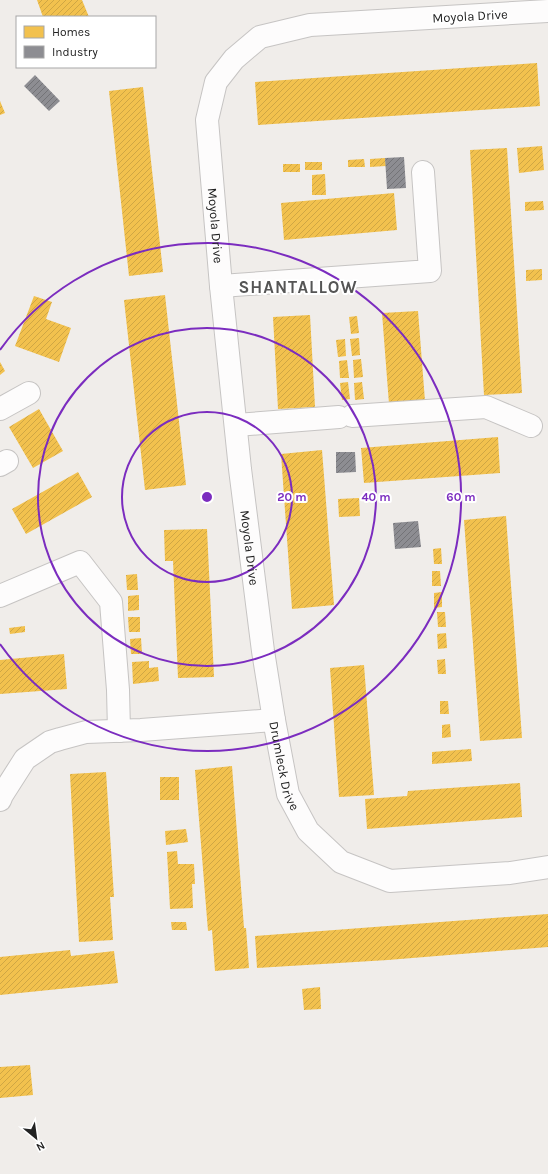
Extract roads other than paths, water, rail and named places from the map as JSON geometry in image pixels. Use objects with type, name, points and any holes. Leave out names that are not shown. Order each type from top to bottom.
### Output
[{"type":"street","name":"Moyola Drive","points":[[274,720],[263,651],[240,469],[221,286],[207,120],[216,82],[234,59],[260,37],[310,25],[548,11]]},
{"type":"street","points":[[221,286],[430,271],[423,172]]},
{"type":"street","points":[[0,409],[29,393]]},
{"type":"street","points":[[236,425],[486,407],[531,426]]},
{"type":"street","points":[[0,596],[80,562],[111,602],[118,690],[119,731]]},
{"type":"street","name":"Drumleck Drive","points":[[0,800],[25,759],[50,742],[86,732],[274,720],[288,794],[308,831],[341,862],[390,881],[510,873],[548,867]]},
{"type":"district","name":"SHANTALLOW","points":[[298,287]]}]
